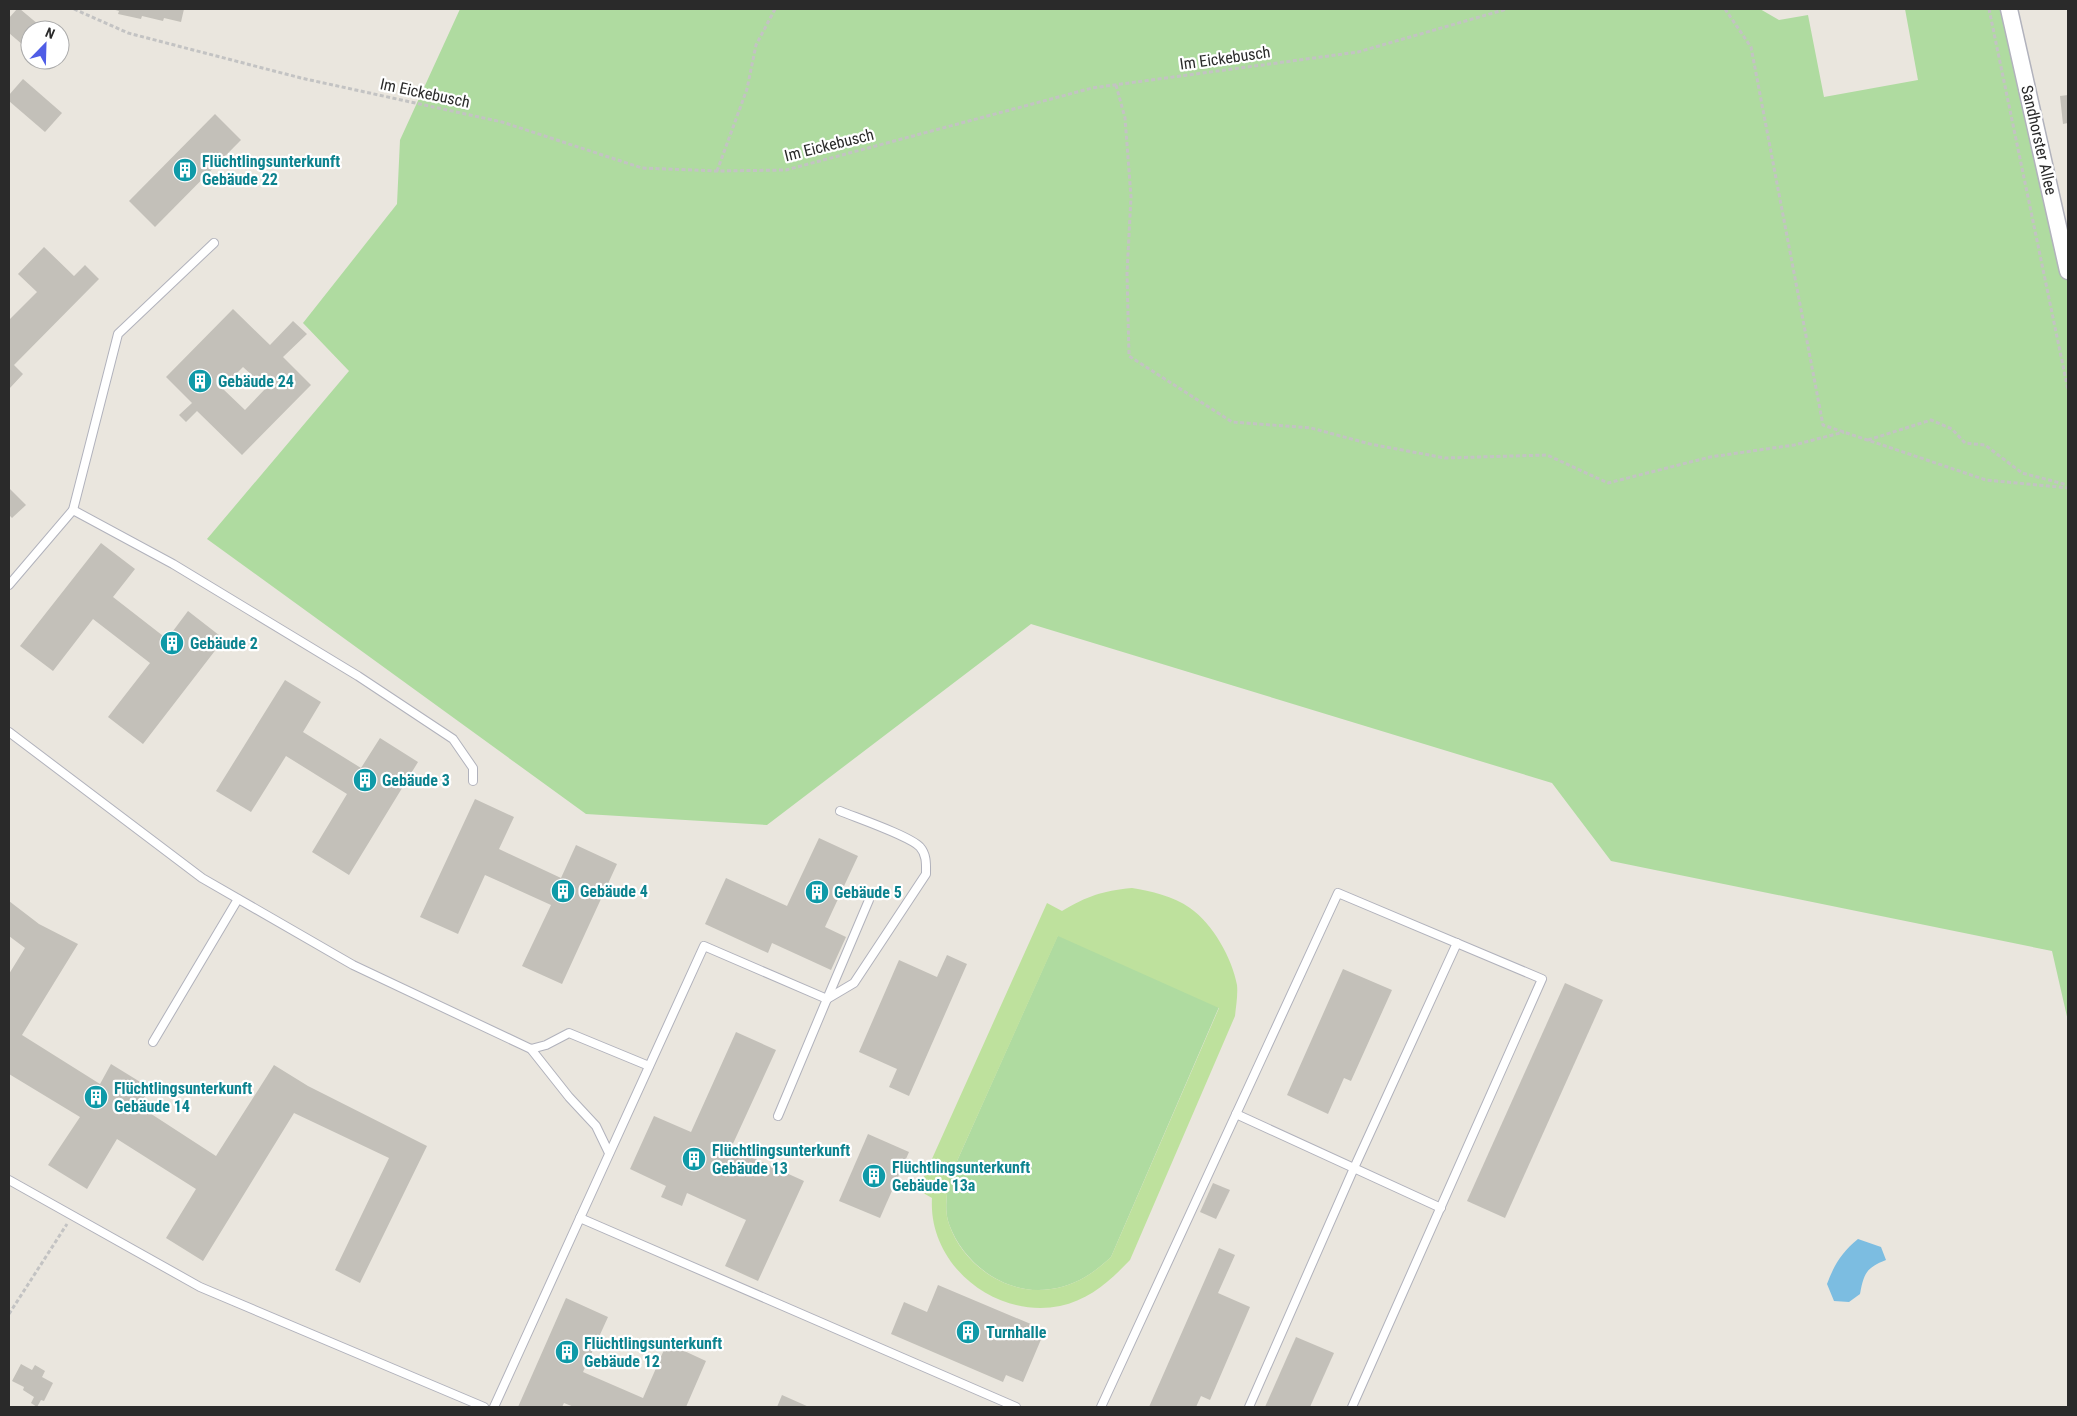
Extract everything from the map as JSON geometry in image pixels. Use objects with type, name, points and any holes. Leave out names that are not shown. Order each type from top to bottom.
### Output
[{"type":"street","name":"Sandhorster Allee","points":[[2009,9],[2068,271]]},
{"type":"lane","points":[[9,585],[73,510],[118,334],[214,243]]},
{"type":"lane","points":[[73,510],[190,574],[358,676],[453,739],[473,768],[473,781]]},
{"type":"lane","points":[[9,732],[202,878],[353,965],[531,1049],[569,1097],[596,1126],[609,1154]]},
{"type":"lane","points":[[827,999],[854,983],[926,874],[926,861],[920,848],[909,840],[840,811]]},
{"type":"lane","points":[[1101,1407],[1338,893],[1542,979],[1352,1407]]},
{"type":"lane","points":[[153,1042],[238,899]]},
{"type":"lane","points":[[778,1116],[870,900]]},
{"type":"lane","points":[[1250,1407],[1354,1168],[1457,943]]},
{"type":"lane","points":[[494,1407],[704,946],[827,999]]},
{"type":"lane","points":[[531,1049],[546,1045],[569,1033],[649,1066]]},
{"type":"lane","points":[[1236,1114],[1440,1208]]},
{"type":"lane","points":[[9,1180],[200,1287],[484,1407]]},
{"type":"lane","points":[[580,1218],[1016,1407]]},
{"type":"path","name":"Im Eickebusch","points":[[74,9],[128,33],[301,78],[502,122],[642,168],[717,171],[786,170],[1092,88],[1358,52],[1507,9]]},
{"type":"path","points":[[717,171],[747,89],[756,45],[775,9]]},
{"type":"path","points":[[1725,9],[1751,47],[1823,425],[1986,480],[2068,486]]},
{"type":"path","points":[[1988,9],[2068,390]]},
{"type":"path","points":[[1116,85],[1125,118],[1131,197],[1127,273],[1129,356],[1232,422],[1311,428],[1370,444],[1445,458],[1547,455],[1608,483],[1710,457],[1794,445],[1844,432]]},
{"type":"path","points":[[1867,440],[1931,420],[1952,429],[1965,443],[1984,445],[2022,473],[2068,486]]},
{"type":"path","points":[[9,1314],[72,1216]]},
{"type":"green space","points":[[460,9],[1760,9],[1779,20],[1808,15],[1824,97],[1918,80],[1905,9],[2013,9],[2068,271],[2068,1021],[2052,951],[1611,861],[1552,783],[1031,624],[767,825],[586,814],[207,539],[349,371],[303,323],[397,204],[400,140]]},
{"type":"green space","points":[[1132,888],[1169,897],[1190,908],[1206,923],[1214,932],[1231,964],[1237,985],[1235,1016],[1130,1260],[1098,1289],[1071,1303],[1036,1308],[1012,1304],[990,1295],[970,1282],[954,1265],[941,1245],[934,1222],[932,1198],[918,1190],[1047,903],[1062,911],[1095,895]],"holes":[[[1058,936],[1219,1008],[1111,1257],[1076,1282],[1051,1289],[1035,1290],[1018,1288],[1003,1282],[976,1264],[956,1239],[947,1219],[946,1207],[949,1179]]]},
{"type":"green space","points":[[1058,935],[1219,1007],[1111,1257],[1076,1282],[1051,1289],[1035,1290],[1019,1288],[1003,1282],[976,1264],[956,1239],[947,1219],[946,1202],[949,1179]]},
{"type":"water","points":[[1858,1239],[1881,1247],[1886,1260],[1867,1272],[1860,1294],[1849,1302],[1834,1301],[1827,1284],[1839,1259]]},
{"type":"building","points":[[17,9],[20,9],[33,20],[20,20],[20,42],[9,33],[9,18]]},
{"type":"building","points":[[112,9],[184,9],[181,22],[164,18],[163,21],[142,16],[141,19],[118,14],[119,11]]},
{"type":"building","points":[[23,79],[62,113],[45,132],[9,101],[9,95]]},
{"type":"building","points":[[2068,95],[2068,123],[2063,124],[2060,96]]},
{"type":"building","name":"Flüchtlingsunterkunft Gebäude 22","points":[[215,114],[241,140],[155,227],[129,201]]},
{"type":"building","points":[[44,247],[74,276],[85,265],[99,279],[14,365],[23,374],[9,389],[9,317],[10,319],[37,292],[18,274]]},
{"type":"building","name":"Gebäude 24","points":[[233,309],[270,345],[293,321],[307,334],[283,357],[311,385],[242,455],[197,411],[186,422],[179,415],[192,403],[166,377]],"holes":[[[243,367],[266,388],[245,410],[222,388]]]},
{"type":"building","points":[[9,488],[26,505],[12,518],[9,515]]},
{"type":"building","name":"Gebäude 2","points":[[101,543],[135,569],[113,597],[167,639],[188,611],[224,639],[143,744],[108,717],[150,663],[93,619],[53,671],[20,646]]},
{"type":"building","name":"Gebäude 3","points":[[285,680],[321,702],[303,732],[361,768],[380,738],[418,762],[349,875],[312,852],[347,794],[286,756],[251,812],[216,791]]},
{"type":"building","name":"Gebäude 4","points":[[475,799],[514,817],[499,849],[561,878],[576,845],[617,864],[562,984],[522,966],[551,905],[485,875],[458,934],[420,917]]},
{"type":"building","name":"Gebäude 5","points":[[819,838],[858,856],[825,927],[846,937],[831,970],[772,943],[768,953],[705,924],[726,878],[787,906]]},
{"type":"building","name":"Flüchtlingsunterkunft Gebäude 14","points":[[9,901],[39,924],[78,944],[22,1035],[100,1084],[111,1064],[150,1088],[139,1106],[216,1156],[274,1065],[308,1086],[427,1146],[360,1283],[335,1270],[389,1158],[294,1113],[203,1261],[166,1238],[196,1189],[117,1139],[87,1189],[48,1165],[80,1117],[9,1074],[9,974],[25,948],[9,936]]},
{"type":"building","points":[[947,955],[967,964],[909,1096],[889,1087],[897,1069],[859,1052],[899,960],[937,977]]},
{"type":"building","points":[[1343,969],[1392,990],[1351,1081],[1344,1078],[1328,1114],[1287,1095]]},
{"type":"building","points":[[1565,983],[1603,1000],[1505,1218],[1467,1201]]},
{"type":"building","name":"Flüchtlingsunterkunft Gebäude 13","points":[[736,1032],[776,1050],[731,1148],[804,1181],[758,1281],[725,1266],[746,1220],[687,1193],[682,1206],[661,1197],[666,1186],[630,1169],[654,1116],[691,1132]]},
{"type":"building","name":"Flüchtlingsunterkunft Gebäude 13a","points":[[868,1134],[909,1152],[880,1218],[839,1201]]},
{"type":"building","points":[[1213,1183],[1230,1190],[1216,1219],[1200,1212]]},
{"type":"building","points":[[1219,1248],[1235,1255],[1218,1293],[1250,1307],[1210,1400],[1201,1396],[1196,1407],[1149,1407]]},
{"type":"building","name":"Turnhalle","points":[[938,1285],[1045,1330],[1023,1382],[1006,1375],[1003,1382],[891,1334],[904,1302],[927,1312]]},
{"type":"building","name":"Flüchtlingsunterkunft Gebäude 12","points":[[566,1298],[608,1317],[583,1372],[643,1398],[667,1343],[706,1361],[686,1407],[574,1407],[564,1403],[562,1407],[518,1407]]},
{"type":"building","points":[[1296,1337],[1334,1353],[1310,1407],[1265,1407]]},
{"type":"building","points":[[21,1364],[32,1370],[35,1365],[45,1371],[42,1377],[53,1383],[44,1401],[41,1400],[37,1407],[31,1403],[34,1397],[23,1390],[24,1387],[12,1381]]},
{"type":"building","points":[[782,1395],[809,1407],[777,1407]]},
{"type":"place","name":"Flüchtlingsunterkunft Gebäude 22","points":[[185,170]]},
{"type":"place","name":"Gebäude 24","points":[[200,381]]},
{"type":"place","name":"Gebäude 2","points":[[172,643]]},
{"type":"place","name":"Gebäude 3","points":[[365,780]]},
{"type":"place","name":"Gebäude 4","points":[[563,891]]},
{"type":"place","name":"Gebäude 5","points":[[817,892]]},
{"type":"place","name":"Flüchtlingsunterkunft Gebäude 14","points":[[96,1097]]},
{"type":"place","name":"Flüchtlingsunterkunft Gebäude 13","points":[[694,1159]]},
{"type":"place","name":"Flüchtlingsunterkunft Gebäude 13a","points":[[874,1176]]},
{"type":"place","name":"Turnhalle","points":[[968,1332]]},
{"type":"place","name":"Flüchtlingsunterkunft Gebäude 12","points":[[567,1352]]}]
